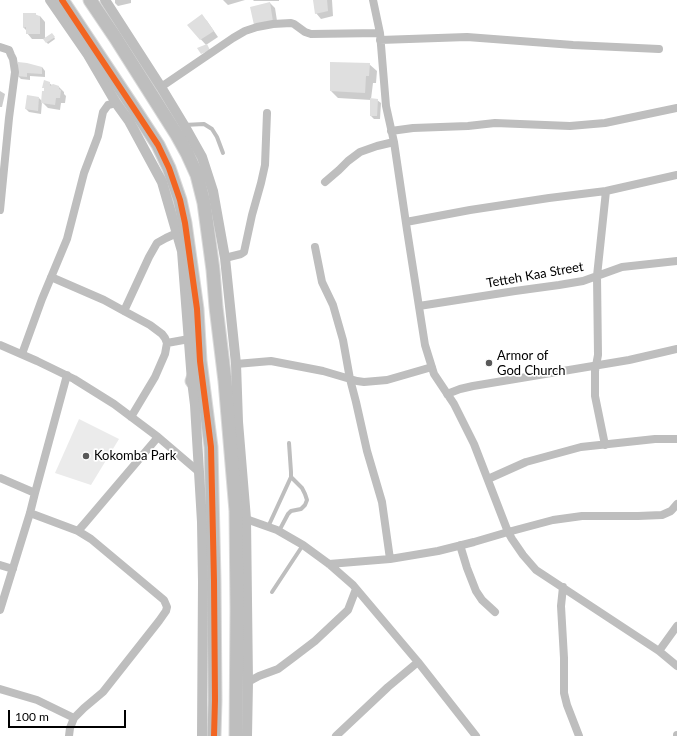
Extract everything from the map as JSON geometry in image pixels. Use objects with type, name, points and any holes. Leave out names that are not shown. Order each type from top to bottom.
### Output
[{"type":"main road","points":[[62,0],[158,145],[180,200],[185,223],[197,309],[200,361],[211,447],[215,700],[214,736]]},
{"type":"main road","points":[[90,0],[177,135],[197,175],[204,203],[225,381],[236,511],[242,631],[236,700],[236,736]]},
{"type":"main road","points":[[192,271],[204,267],[213,270]]},
{"type":"main road","points":[[192,381],[200,361]]},
{"type":"main road","points":[[202,549],[213,570]]},
{"type":"main road","points":[[215,700],[227,703],[236,700]]},
{"type":"street","points":[[50,0],[88,55],[116,103],[129,121],[162,182],[182,251],[200,472],[203,582],[202,736]]},
{"type":"street","points":[[105,0],[161,87],[202,157],[213,191],[226,258],[236,364],[238,422],[246,519],[242,631],[248,682],[247,736]]},
{"type":"street","points":[[373,0],[380,37],[386,106],[394,142],[425,345],[434,374],[454,404],[474,444],[508,532],[523,555],[536,570],[659,651],[677,666]]},
{"type":"street","points":[[161,87],[245,31],[273,24],[291,23],[311,34],[380,37],[467,37],[566,44],[658,48]]},
{"type":"street","points":[[0,47],[9,50],[13,59],[15,72],[0,210]]},
{"type":"street","points":[[22,354],[42,299],[67,239],[84,173],[98,136],[103,112],[108,105],[116,103]]},
{"type":"street","points":[[392,131],[413,128],[468,126],[495,123],[570,126],[606,123],[677,108]]},
{"type":"street","points":[[226,258],[244,252],[265,165],[267,113]]},
{"type":"street","points":[[325,182],[360,152],[394,142]]},
{"type":"street","points":[[406,222],[470,210],[606,191],[677,175]]},
{"type":"street","points":[[605,445],[595,396],[595,371],[598,355],[596,276],[606,191]]},
{"type":"street","points":[[124,311],[157,243],[177,233]]},
{"type":"street","points":[[315,247],[322,282],[337,315],[367,451],[382,502],[390,559]]},
{"type":"street","name":"Tetteh Kaa Street","points":[[419,306],[582,281],[622,267],[677,261]]},
{"type":"street","points":[[51,277],[104,300],[150,325],[165,338],[167,343],[165,354],[155,377],[131,417]]},
{"type":"street","points":[[167,343],[189,339]]},
{"type":"street","points":[[0,345],[67,375],[114,404],[158,437],[200,472]]},
{"type":"street","points":[[447,394],[473,386],[629,360],[677,350]]},
{"type":"street","points":[[236,364],[271,361],[323,371],[364,382],[387,380],[432,367]]},
{"type":"street","points":[[0,610],[30,513],[67,375]]},
{"type":"street","points":[[78,531],[158,437]]},
{"type":"street","points":[[488,479],[526,462],[581,447],[655,439],[677,439]]},
{"type":"street","points":[[0,478],[35,493]]},
{"type":"street","points":[[329,564],[390,559],[438,551],[553,520],[582,516],[662,515],[671,511],[677,504]]},
{"type":"street","points":[[30,513],[78,531],[91,539],[164,600],[167,607],[159,621],[103,692],[74,718],[69,736]]},
{"type":"street","points":[[246,519],[278,531],[303,546],[329,564],[353,585],[418,662],[474,735]]},
{"type":"street","points":[[460,545],[476,591],[482,600],[496,612]]},
{"type":"street","points":[[0,564],[13,569]]},
{"type":"street","points":[[563,587],[561,606],[564,658],[564,693],[579,736]]},
{"type":"street","points":[[248,682],[278,669],[315,640],[348,610],[356,589]]},
{"type":"street","points":[[659,651],[677,626]]},
{"type":"street","points":[[336,736],[418,662]]},
{"type":"street","points":[[0,689],[37,700],[74,718]]},
{"type":"lane","points":[[184,125],[204,124],[212,128],[223,153]]},
{"type":"lane","points":[[268,527],[290,477],[289,443]]},
{"type":"lane","points":[[278,531],[288,514],[292,511],[301,509],[307,500],[302,488],[290,477]]},
{"type":"lane","points":[[272,592],[303,546]]},
{"type":"shaded area","name":"Kokomba Park","points":[[79,419],[119,439],[91,485],[55,473]]},
{"type":"building","points":[[313,0],[327,0],[328,11],[315,14]]},
{"type":"building","points":[[270,2],[273,22],[254,25],[250,7]]},
{"type":"building","points":[[23,13],[36,13],[36,15],[40,16],[40,34],[26,34],[26,27],[23,28]]},
{"type":"building","points":[[202,14],[214,31],[200,40],[187,25]]},
{"type":"building","points":[[52,33],[55,37],[46,43],[43,39]]},
{"type":"building","points":[[207,44],[210,50],[201,54],[197,48]]},
{"type":"building","points":[[18,62],[42,67],[42,74],[27,73],[27,77],[17,76]]},
{"type":"building","points":[[330,62],[370,63],[369,76],[366,76],[365,93],[330,91]]},
{"type":"building","points":[[44,80],[50,82],[50,86],[53,84],[59,86],[59,89],[61,90],[60,98],[56,98],[55,105],[41,103],[42,91],[44,91],[44,88],[42,88]]},
{"type":"building","points":[[27,95],[39,97],[38,111],[25,109]]},
{"type":"building","points":[[370,98],[378,99],[377,116],[370,116]]},
{"type":"transit line","points":[[62,0],[158,145],[169,168],[180,200],[185,223],[197,309],[200,361],[211,447],[214,581],[214,736]]},
{"type":"place","name":"Armor of God Church","points":[[489,363]]},
{"type":"place","name":"Kokomba Park","points":[[86,456]]}]
